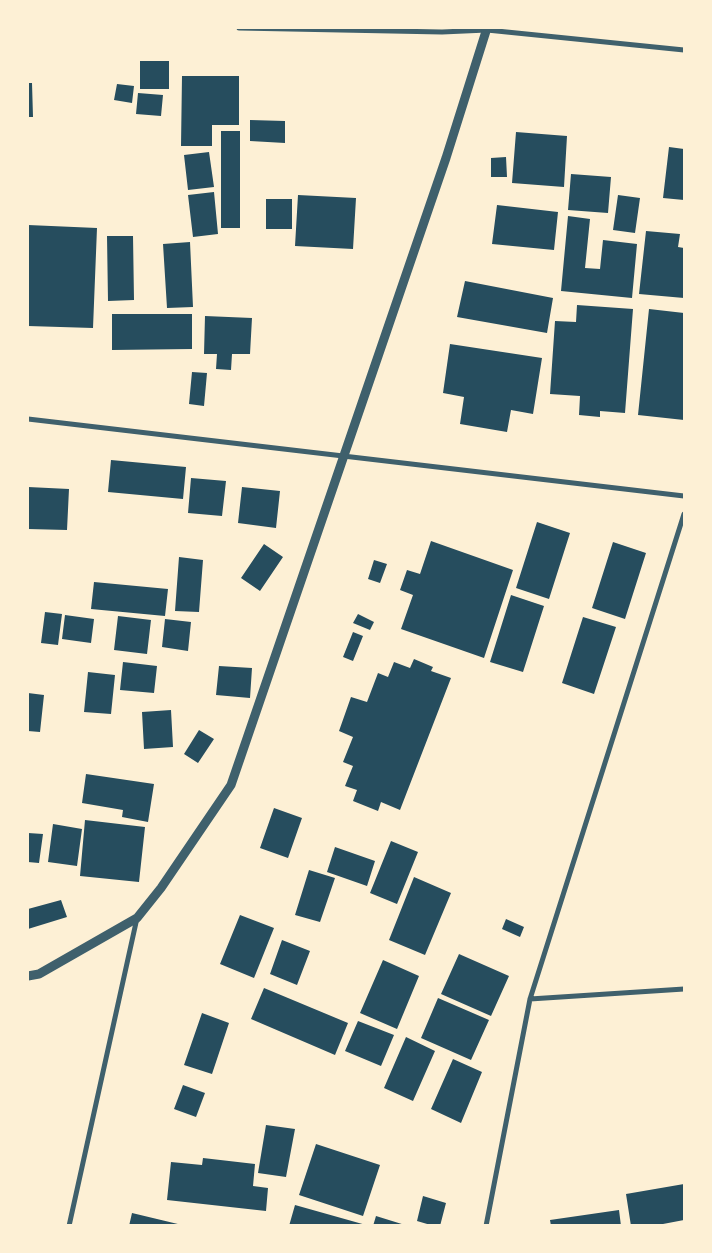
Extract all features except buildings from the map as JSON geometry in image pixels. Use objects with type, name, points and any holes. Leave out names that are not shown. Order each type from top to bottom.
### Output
[{"type":"street","points":[[239,28],[442,32],[487,29],[684,50]]},
{"type":"street","points":[[28,976],[39,974],[137,918],[161,888],[231,785],[446,158],[487,29]]},
{"type":"street","points":[[28,419],[684,496]]},
{"type":"street","points":[[486,1226],[530,999],[684,514]]},
{"type":"street","points":[[69,1226],[137,918]]},
{"type":"street","points":[[530,999],[684,989]]}]
